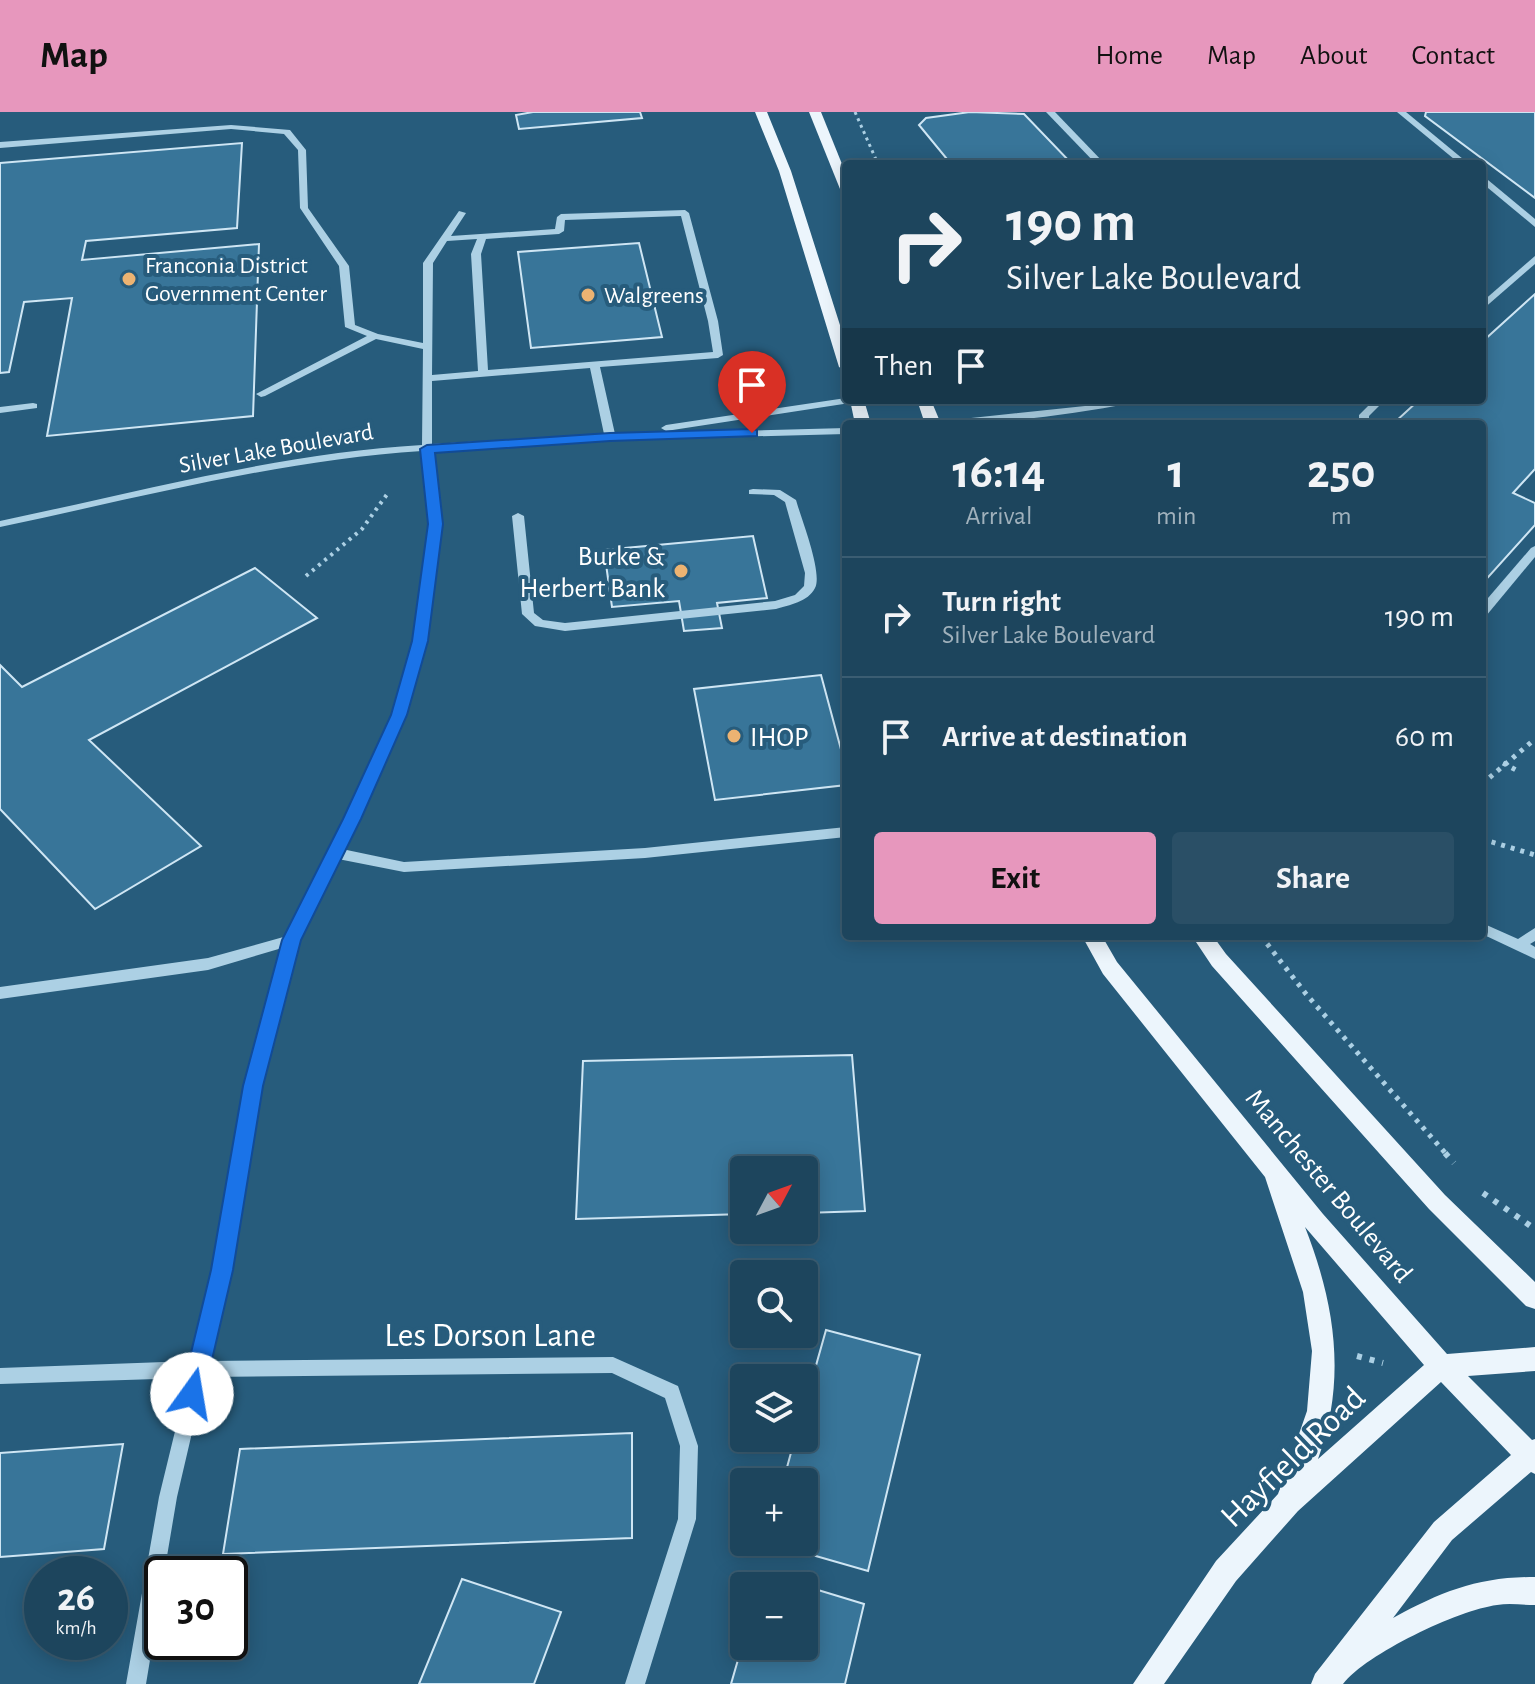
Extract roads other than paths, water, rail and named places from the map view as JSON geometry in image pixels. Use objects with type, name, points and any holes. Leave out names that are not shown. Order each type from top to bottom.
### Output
[{"type":"main road","points":[[761,112],[785,171],[842,354]]},
{"type":"main road","points":[[815,112],[842,179]]},
{"type":"main road","name":"Manchester Boulevard","points":[[1094,940],[1110,968],[1269,1164],[1441,1366],[1534,1457]]},
{"type":"main road","points":[[1205,940],[1219,960],[1437,1202],[1535,1298]]},
{"type":"main road","points":[[1269,1164],[1307,1260],[1325,1351],[1320,1411],[1289,1502]]},
{"type":"main road","points":[[1441,1366],[1535,1359]]},
{"type":"main road","name":"Hayfield Road","points":[[1147,1684],[1226,1571],[1289,1502],[1441,1366]]},
{"type":"main road","points":[[1325,1684],[1443,1531],[1534,1457]]},
{"type":"main road","points":[[1343,1661],[1440,1607],[1497,1591],[1535,1591]]},
{"type":"street","points":[[1050,112],[1097,160]]},
{"type":"street","points":[[1401,112],[1460,160]]},
{"type":"street","points":[[0,145],[231,127],[287,132],[302,150],[304,208],[344,266],[350,327],[375,336],[427,347]]},
{"type":"street","points":[[1486,181],[1535,224]]},
{"type":"street","points":[[136,1684],[168,1497],[222,1270],[253,1086],[292,940],[399,715],[420,641],[435,524],[427,449],[428,263],[462,213]]},
{"type":"street","points":[[427,378],[718,355],[713,321],[685,213],[561,217],[559,231],[443,239]]},
{"type":"street","points":[[482,237],[476,254],[483,374]]},
{"type":"street","points":[[1486,303],[1535,259]]},
{"type":"street","points":[[261,394],[375,336]]},
{"type":"street","points":[[594,365],[610,437]]},
{"type":"street","name":"Silver Lake Boulevard","points":[[610,437],[842,401]]},
{"type":"street","points":[[981,420],[1111,404]]},
{"type":"street","points":[[1364,420],[1364,415],[1376,404]]},
{"type":"street","points":[[0,410],[33,406]]},
{"type":"street","name":"Silver Lake Boulevard","points":[[0,524],[296,462],[372,451],[610,437],[842,431]]},
{"type":"street","points":[[518,516],[528,614],[539,623],[565,627],[776,605],[799,598],[810,587],[811,573],[790,500],[776,492],[753,492]]},
{"type":"street","points":[[1486,608],[1535,550]]},
{"type":"street","points":[[335,853],[404,867],[645,853],[842,832]]},
{"type":"street","points":[[1486,930],[1535,953]]},
{"type":"street","points":[[1518,946],[1535,933]]},
{"type":"street","points":[[0,993],[208,964],[292,940]]},
{"type":"street","name":"Les Dorson Lane","points":[[0,1376],[198,1369],[613,1365],[672,1392],[689,1446],[687,1519],[635,1684]]},
{"type":"place","name":"Franconia District Government Center","points":[[129,279]]},
{"type":"place","name":"Walgreens","points":[[588,295]]},
{"type":"place","name":"Burke & Herbert Bank","points":[[681,571]]},
{"type":"place","name":"IHOP","points":[[734,736]]}]
